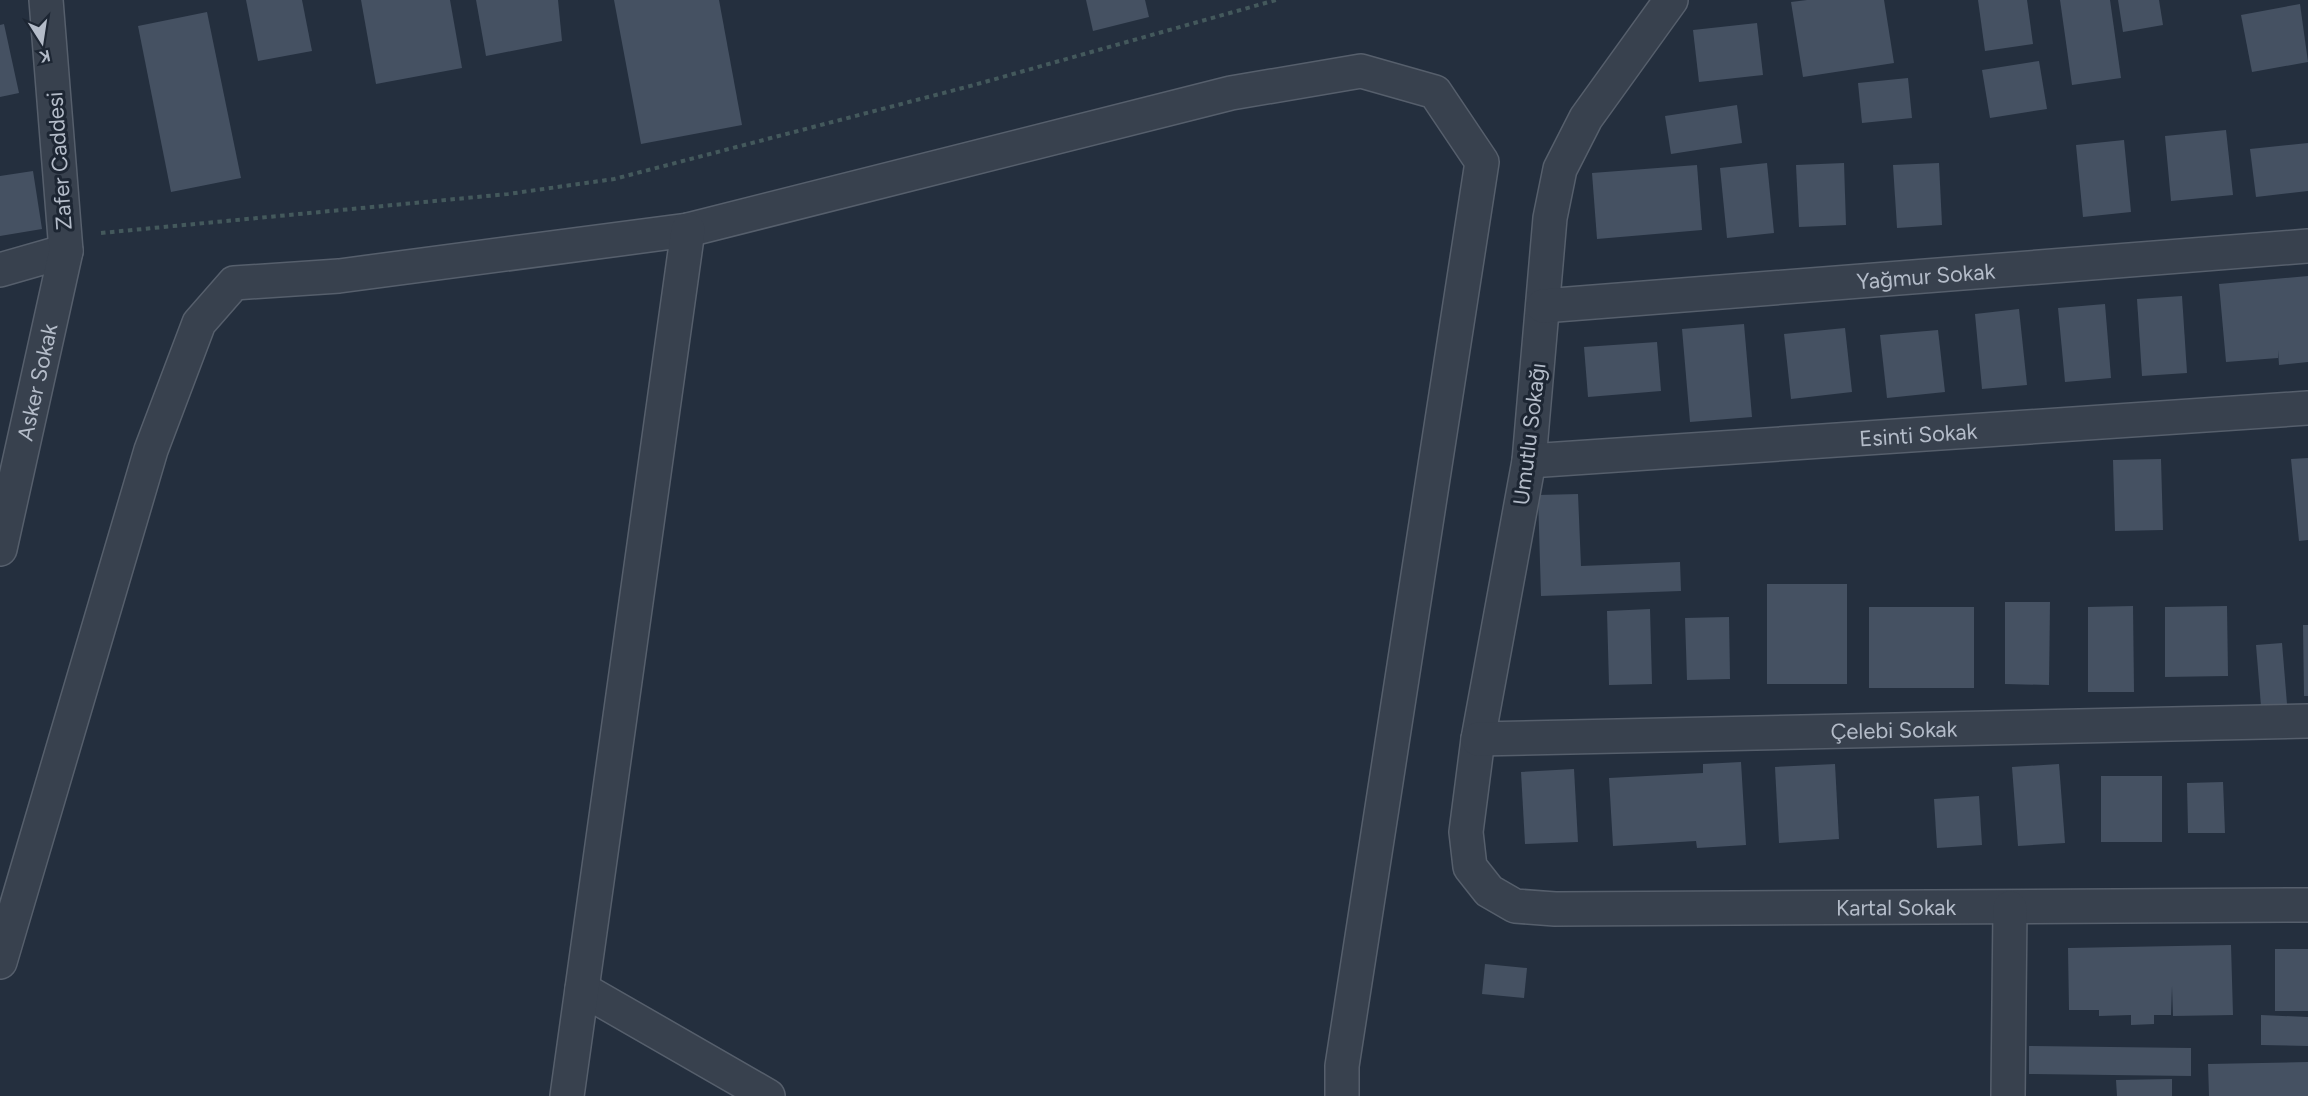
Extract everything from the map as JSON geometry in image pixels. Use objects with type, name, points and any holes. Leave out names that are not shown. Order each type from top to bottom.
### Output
[{"type":"street","name":"Zafer Caddesi","points":[[46,0],[65,243]]},
{"type":"street","name":"Umutlu Sokağı","points":[[1488,891],[1470,867],[1466,832],[1478,739],[1529,461],[1550,218],[1560,169],[1586,118],[1671,0]]},
{"type":"street","points":[[0,962],[151,450],[199,323],[234,283],[339,276],[688,230],[1232,93],[1361,71],[1435,92],[1482,162],[1342,1066],[1342,1096]]},
{"type":"street","points":[[567,1096],[688,230]]},
{"type":"street","points":[[0,270],[65,243]]},
{"type":"street","name":"Asker Sokak","points":[[0,549],[65,243]]},
{"type":"street","name":"Yağmur Sokak","points":[[1543,306],[2308,246]]},
{"type":"street","name":"Esinti Sokak","points":[[1529,461],[2308,408]]},
{"type":"street","name":"Çelebi Sokak","points":[[1478,739],[2308,722]]},
{"type":"street","name":"Kartal Sokak","points":[[1488,891],[1515,906],[1555,909],[2308,905]]},
{"type":"street","points":[[2008,1096],[2010,908]]},
{"type":"street","points":[[582,989],[768,1096]]},
{"type":"path","points":[[65,243],[484,196],[614,179],[974,85],[1275,0]]},
{"type":"building","points":[[246,0],[302,0],[312,51],[258,61]]},
{"type":"building","points":[[361,0],[450,0],[462,68],[376,84]]},
{"type":"building","points":[[476,0],[558,0],[562,41],[486,56]]},
{"type":"building","points":[[614,0],[719,0],[742,125],[641,144]]},
{"type":"building","points":[[1086,0],[1145,0],[1149,17],[1093,31]]},
{"type":"building","points":[[1884,0],[1894,63],[1803,77],[1791,2]]},
{"type":"building","points":[[1978,0],[2027,0],[2033,44],[1985,51]]},
{"type":"building","points":[[2060,0],[2110,0],[2121,78],[2072,85]]},
{"type":"building","points":[[2118,0],[2159,0],[2163,25],[2123,32]]},
{"type":"building","points":[[2300,4],[2308,62],[2252,72],[2241,15]]},
{"type":"building","points":[[207,12],[241,178],[171,192],[138,26]]},
{"type":"building","points":[[1757,23],[1763,75],[1699,82],[1693,30]]},
{"type":"building","points":[[4,24],[19,93],[0,97],[0,25]]},
{"type":"building","points":[[2039,61],[2047,109],[1990,118],[1982,70]]},
{"type":"building","points":[[1908,78],[1912,118],[1862,123],[1858,83]]},
{"type":"building","points":[[1737,105],[1742,143],[1671,154],[1665,116]]},
{"type":"building","points":[[2226,130],[2233,195],[2171,201],[2165,136]]},
{"type":"building","points":[[2124,140],[2131,212],[2083,217],[2076,145]]},
{"type":"building","points":[[2308,143],[2308,191],[2256,197],[2250,149]]},
{"type":"building","points":[[1767,163],[1774,233],[1727,238],[1720,168]]},
{"type":"building","points":[[1844,163],[1846,225],[1799,227],[1796,165]]},
{"type":"building","points":[[1939,163],[1942,225],[1897,228],[1893,165]]},
{"type":"building","points":[[1697,165],[1702,230],[1597,239],[1592,173]]},
{"type":"building","points":[[33,171],[42,229],[0,236],[0,176]]},
{"type":"building","points":[[2308,276],[2308,362],[2279,365],[2278,350],[2278,358],[2226,362],[2219,284]]},
{"type":"building","points":[[2182,296],[2187,373],[2142,376],[2137,299]]},
{"type":"building","points":[[2105,304],[2111,378],[2065,382],[2058,308]]},
{"type":"building","points":[[2019,309],[2027,385],[1982,389],[1975,314]]},
{"type":"building","points":[[1744,324],[1752,417],[1690,422],[1682,329]]},
{"type":"building","points":[[1845,328],[1852,392],[1791,399],[1784,334]]},
{"type":"building","points":[[1938,330],[1945,392],[1887,398],[1880,335]]},
{"type":"building","points":[[1657,342],[1661,391],[1588,397],[1584,347]]},
{"type":"building","points":[[2308,458],[2308,540],[2299,541],[2291,459]]},
{"type":"building","points":[[2161,459],[2163,530],[2115,531],[2113,460]]},
{"type":"building","points":[[1578,494],[1581,566],[1680,562],[1681,591],[1541,596],[1538,495]]},
{"type":"building","points":[[1767,584],[1847,584],[1847,684],[1767,684]]},
{"type":"building","points":[[2005,602],[2050,602],[2049,685],[2005,684]]},
{"type":"building","points":[[2133,606],[2134,692],[2088,692],[2088,607]]},
{"type":"building","points":[[2227,606],[2228,676],[2165,677],[2165,607]]},
{"type":"building","points":[[1869,607],[1974,607],[1974,688],[1869,688]]},
{"type":"building","points":[[1650,609],[1652,684],[1609,685],[1607,611]]},
{"type":"building","points":[[1729,617],[1730,679],[1687,680],[1685,618]]},
{"type":"building","points":[[2303,625],[2308,625],[2308,696],[2304,696]]},
{"type":"building","points":[[2282,643],[2287,704],[2261,706],[2256,645]]},
{"type":"building","points":[[1741,762],[1746,845],[1697,848],[1696,841],[1613,846],[1609,778],[1703,773],[1703,764]]},
{"type":"building","points":[[1835,764],[1839,839],[1779,843],[1775,767]]},
{"type":"building","points":[[2059,764],[2065,843],[2018,846],[2012,767]]},
{"type":"building","points":[[1574,769],[1578,842],[1525,844],[1521,772]]},
{"type":"building","points":[[2101,776],[2162,776],[2162,842],[2101,842]]},
{"type":"building","points":[[2223,782],[2225,833],[2188,833],[2187,783]]},
{"type":"building","points":[[1979,796],[1982,845],[1937,848],[1934,799]]},
{"type":"building","points":[[2231,945],[2233,1015],[2173,1016],[2172,986],[2171,1015],[2154,1015],[2154,1024],[2131,1025],[2131,1015],[2099,1016],[2099,1010],[2069,1010],[2068,948]]},
{"type":"building","points":[[2275,949],[2308,949],[2308,1011],[2275,1011]]},
{"type":"building","points":[[1485,964],[1527,968],[1524,998],[1482,994]]},
{"type":"building","points":[[2261,1015],[2308,1017],[2308,1046],[2261,1045]]},
{"type":"building","points":[[2029,1046],[2191,1048],[2191,1076],[2029,1074]]},
{"type":"building","points":[[2308,1062],[2308,1096],[2209,1096],[2208,1064]]},
{"type":"building","points":[[2172,1079],[2172,1096],[2117,1096],[2116,1080]]}]
